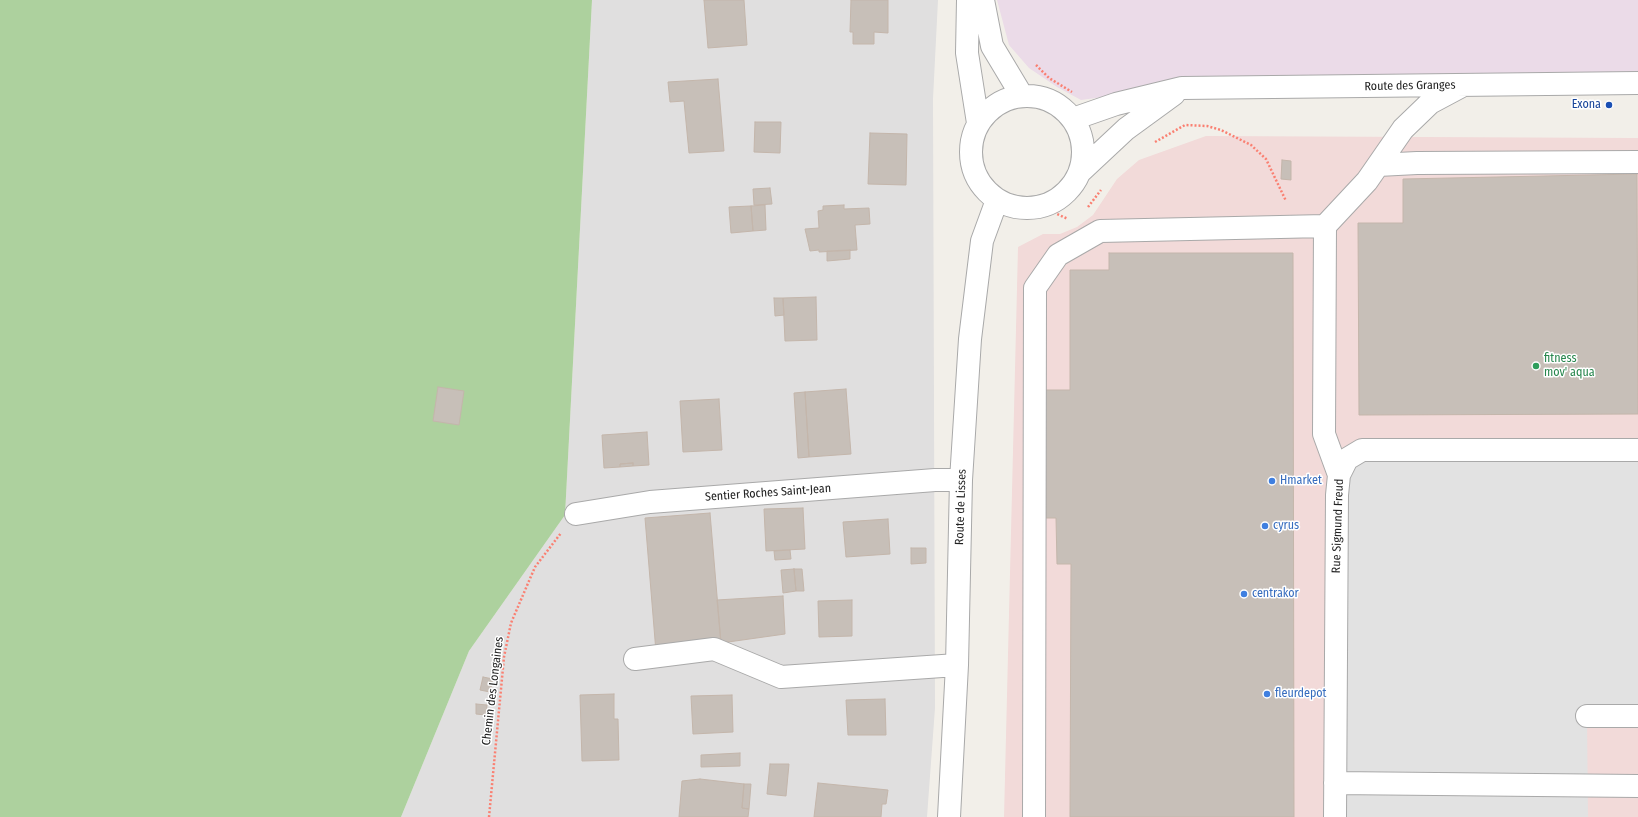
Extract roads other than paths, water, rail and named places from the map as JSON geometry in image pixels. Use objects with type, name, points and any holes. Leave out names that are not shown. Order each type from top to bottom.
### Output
[{"type":"street","points":[[968,0],[967,53],[978,123]]},
{"type":"street","points":[[983,0],[992,46],[1022,96]]},
{"type":"street","name":"Route des Granges","points":[[1073,120],[1116,104],[1182,88],[1638,83]]},
{"type":"street","points":[[1339,475],[1324,434],[1325,226],[1366,181],[1403,129],[1430,103],[1463,85]]},
{"type":"street","points":[[1080,172],[1126,129],[1182,88]]},
{"type":"street","points":[[1022,96],[1041,98],[1059,106],[1073,120],[1081,136],[1084,154],[1080,172],[1060,211],[1014,208],[997,200],[984,189],[975,174],[971,157],[972,140],[978,123],[990,110],[1005,100],[1022,96]]},
{"type":"street","points":[[1378,165],[1417,162],[1638,162]]},
{"type":"street","name":"Route de Lisses","points":[[949,817],[957,665],[961,480],[970,339],[982,242],[997,200]]},
{"type":"street","points":[[1034,817],[1035,288],[1058,255],[1100,231],[1325,226]]},
{"type":"street","name":"Rue Sigmund Freud","points":[[1335,817],[1337,495],[1339,475],[1347,459],[1362,450],[1638,450]]},
{"type":"street","name":"Sentier Roches Saint-Jean","points":[[576,514],[650,502],[935,480],[961,480]]},
{"type":"street","points":[[635,659],[714,649],[781,677],[957,665]]},
{"type":"street","points":[[1587,716],[1638,716]]},
{"type":"street","points":[[1335,783],[1638,786]]},
{"type":"place","name":"Exona","points":[[1609,105]]},
{"type":"place","name":"fitness mov' aqua","points":[[1536,366]]},
{"type":"place","name":"Hmarket","points":[[1272,481]]},
{"type":"place","name":"cyrus","points":[[1265,526]]},
{"type":"place","name":"centrakor","points":[[1244,594]]},
{"type":"place","name":"fleurdepot","points":[[1267,694]]}]
